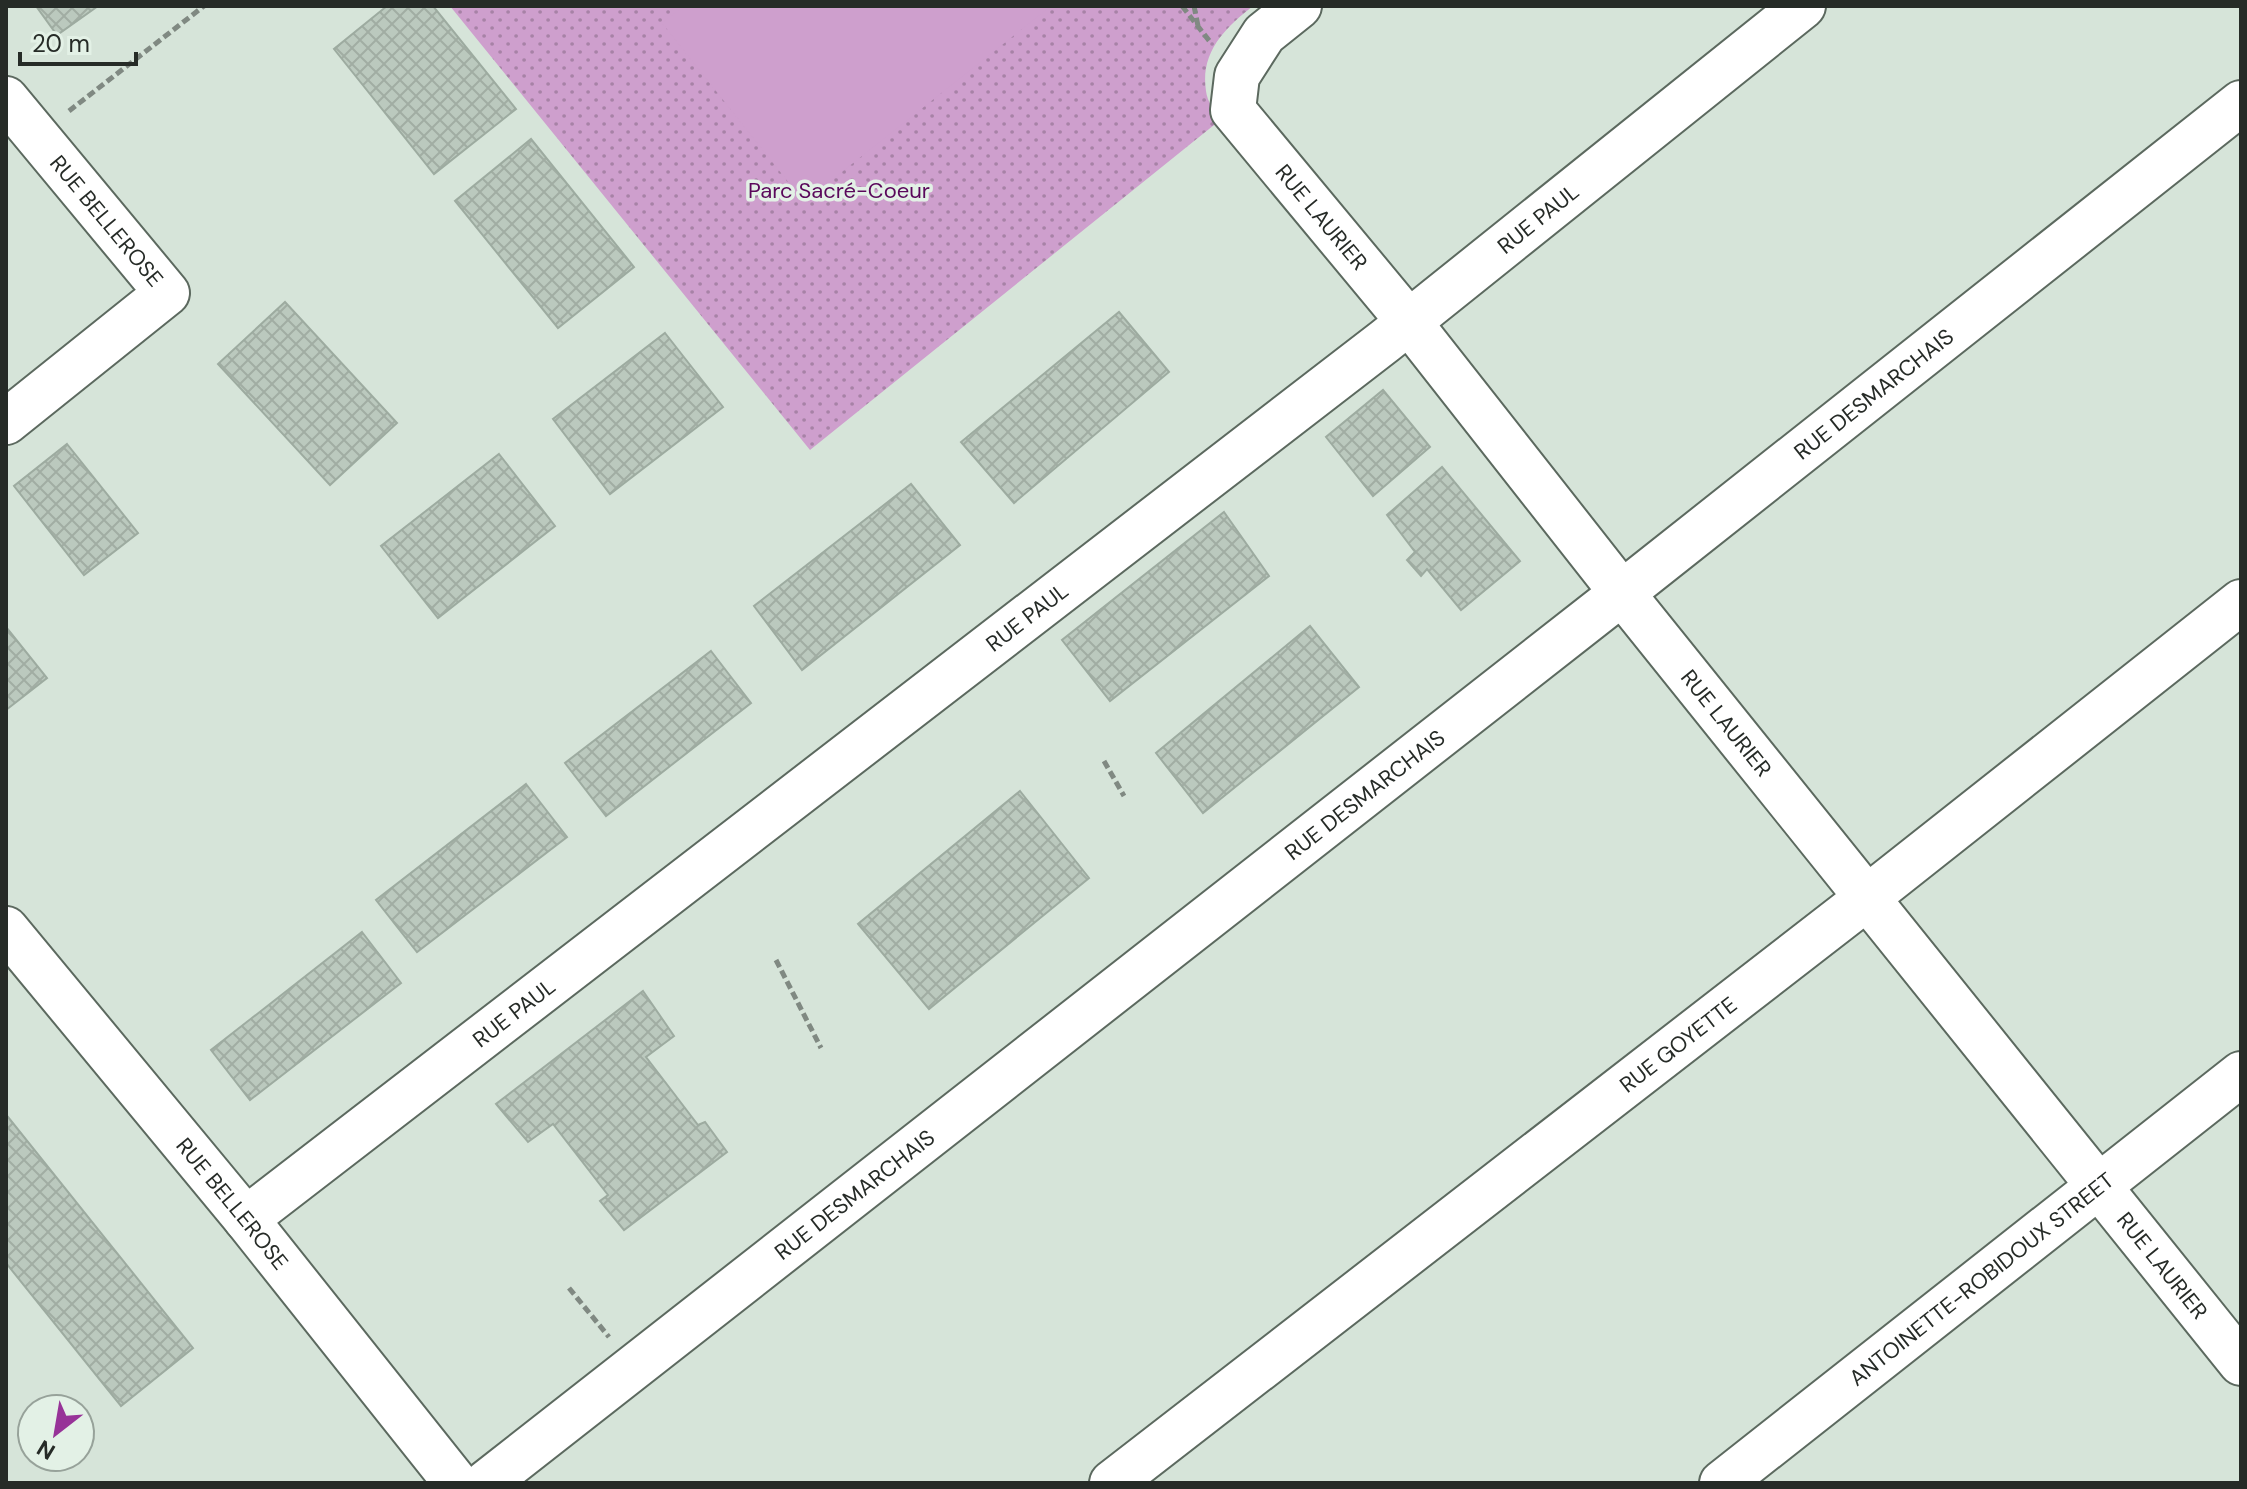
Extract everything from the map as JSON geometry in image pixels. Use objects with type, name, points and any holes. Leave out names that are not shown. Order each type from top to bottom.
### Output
[{"type":"street","name":"RUE LAURIER","points":[[1299,6],[1264,34],[1237,76],[1233,110],[1409,322],[1622,593],[2241,1363]]},
{"type":"street","name":"RUE PAUL","points":[[246,1219],[1409,322],[1803,6]]},
{"type":"street","name":"RUE BELLEROSE","points":[[6,99],[167,293],[6,422]]},
{"type":"street","name":"RUE DESMARCHAIS","points":[[486,1483],[1622,593],[2241,103]]},
{"type":"street","name":"RUE GOYETTE","points":[[1112,1483],[1868,897],[2241,602]]},
{"type":"street","name":"RUE BELLEROSE","points":[[6,929],[246,1219],[456,1483]]},
{"type":"street","name":"ANTOINETTE-ROBIDOUX STREET","points":[[1722,1483],[2241,1074]]},
{"type":"path","points":[[37,136],[204,6]]},
{"type":"path","points":[[1194,6],[1198,27]]},
{"type":"path","points":[[1104,761],[1124,796]]},
{"type":"path","points":[[776,960],[821,1048]]},
{"type":"path","points":[[569,1288],[633,1368]]},
{"type":"green space","name":"Parc Sacré-Coeur","points":[[450,6],[1253,6],[1224,32],[1207,64],[1207,95],[1219,121],[810,450]]},
{"type":"green space","points":[[684,6],[1051,6],[804,202],[662,23]]},
{"type":"building","points":[[36,6],[98,6],[57,35]]},
{"type":"building","points":[[387,6],[433,6],[516,109],[434,174],[334,49]]},
{"type":"building","points":[[531,139],[634,267],[558,328],[455,201]]},
{"type":"building","points":[[285,302],[397,423],[330,485],[218,364]]},
{"type":"building","points":[[1119,312],[1169,372],[1014,503],[961,442]]},
{"type":"building","points":[[665,333],[723,407],[610,494],[553,419]]},
{"type":"building","points":[[1383,390],[1430,447],[1373,496],[1326,437]]},
{"type":"building","points":[[67,444],[138,533],[84,575],[14,486]]},
{"type":"building","points":[[499,454],[555,526],[438,618],[381,546]]},
{"type":"building","points":[[1442,467],[1520,561],[1461,610],[1427,569],[1421,576],[1407,560],[1415,552],[1387,515]]},
{"type":"building","points":[[911,484],[960,545],[802,670],[754,606]]},
{"type":"building","points":[[1224,512],[1269,576],[1110,701],[1062,640]]},
{"type":"building","points":[[1310,626],[1359,687],[1203,813],[1156,753]]},
{"type":"building","points":[[6,627],[47,678],[6,710]]},
{"type":"building","points":[[711,651],[751,703],[606,816],[565,763]]},
{"type":"building","points":[[526,784],[567,837],[417,952],[376,900]]},
{"type":"building","points":[[1020,791],[1089,878],[929,1009],[858,924]]},
{"type":"building","points":[[362,932],[401,983],[250,1100],[211,1050]]},
{"type":"building","points":[[643,991],[674,1036],[646,1057],[698,1125],[705,1122],[727,1152],[624,1230],[600,1201],[608,1195],[553,1124],[528,1142],[496,1104]]},
{"type":"building","points":[[8,1117],[193,1348],[121,1406],[6,1263]]}]
